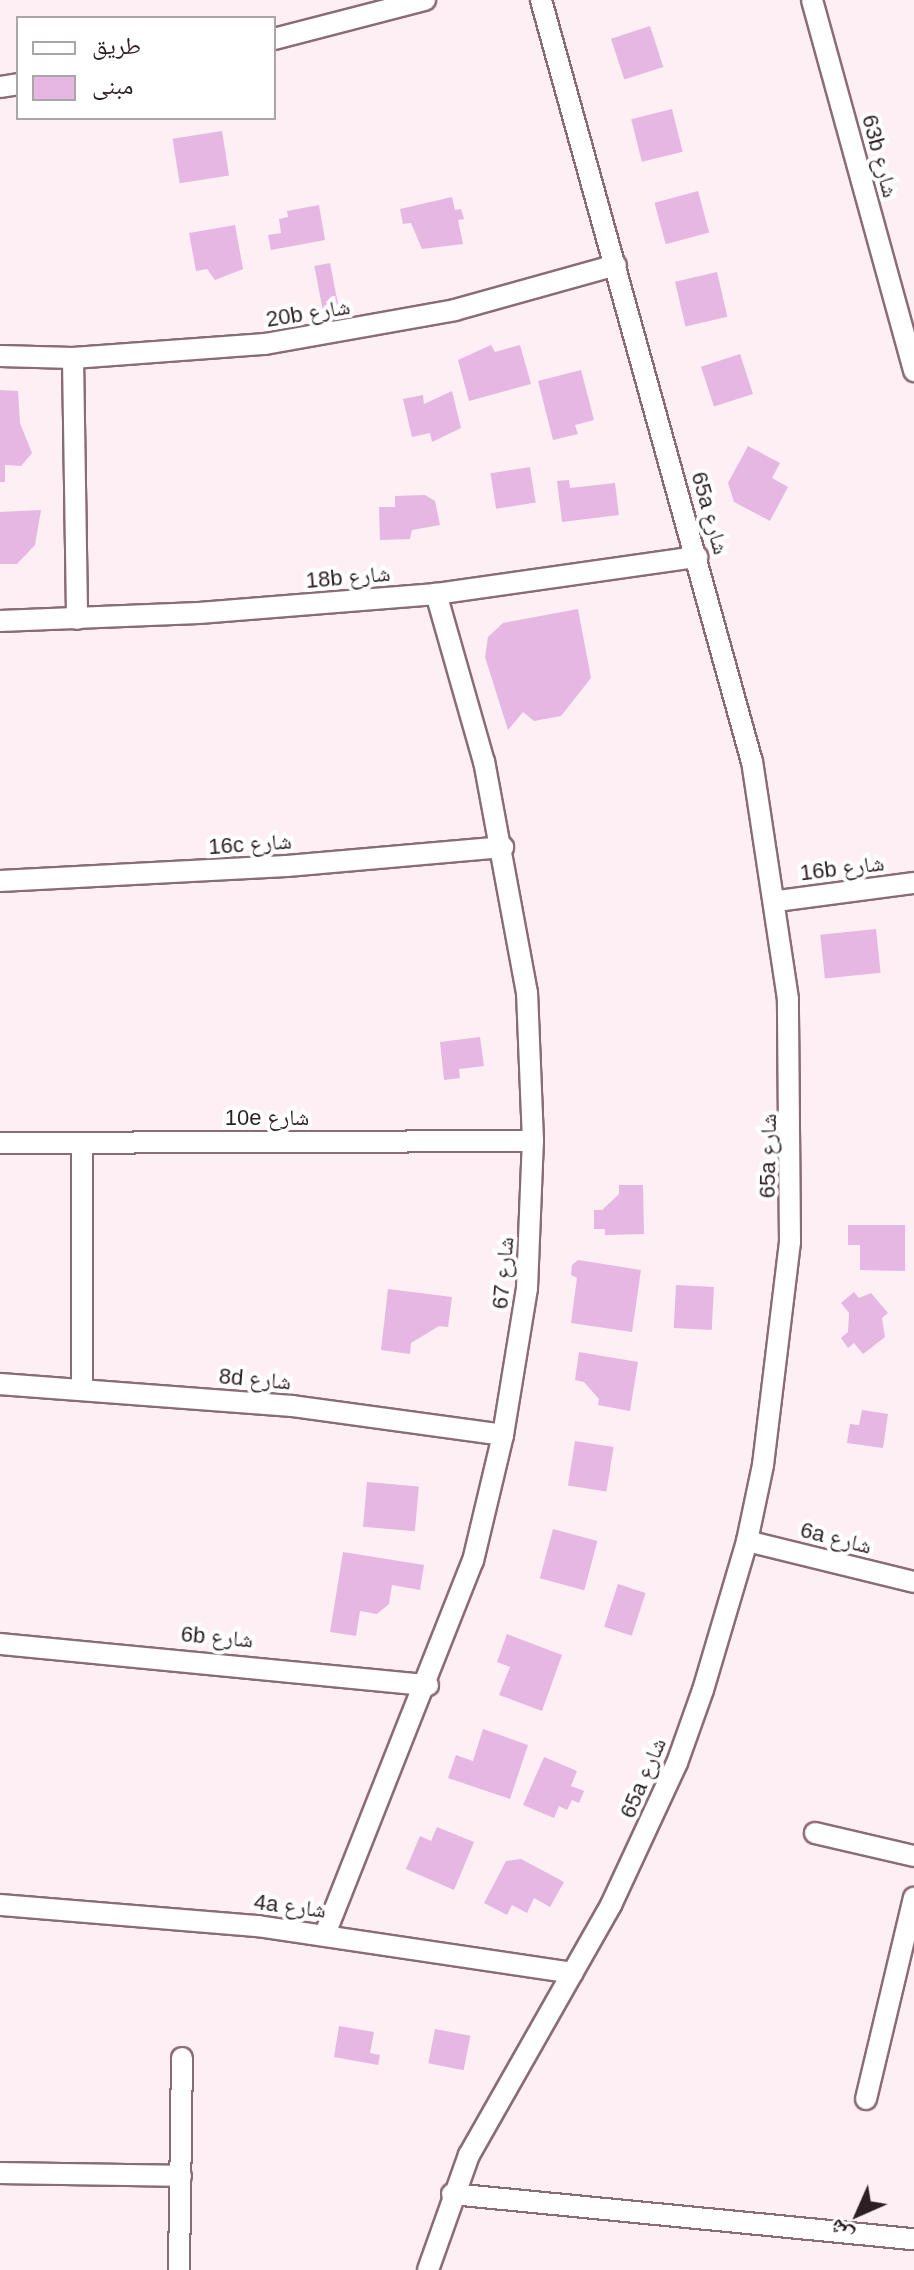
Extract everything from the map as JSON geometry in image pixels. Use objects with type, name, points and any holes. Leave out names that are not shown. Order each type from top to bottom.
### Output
[{"type":"street","points":[[276,38],[425,0]]},
{"type":"street","name":"65a شارع","points":[[428,2270],[452,2194],[488,2117],[611,1905],[677,1763],[747,1541],[775,1391],[790,1242],[793,1092],[777,901],[752,762],[541,0]]},
{"type":"street","name":"63b شارع","points":[[812,0],[914,371]]},
{"type":"street","name":"20b شارع","points":[[0,356],[73,358],[197,351],[361,329],[455,310],[616,265]]},
{"type":"street","points":[[73,358],[77,619]]},
{"type":"street","name":"18b شارع","points":[[0,621],[77,619],[436,594],[697,557]]},
{"type":"street","name":"شارع 67","points":[[325,1934],[428,1685],[473,1561],[503,1435],[527,1288],[533,1141],[527,993],[503,847],[436,594]]},
{"type":"street","name":"16c شارع","points":[[0,881],[241,869],[503,847]]},
{"type":"street","name":"16b شارع","points":[[777,901],[914,883]]},
{"type":"street","name":"10e شارع","points":[[0,1143],[533,1141]]},
{"type":"street","points":[[82,1143],[82,1389]]},
{"type":"street","name":"8d شارع","points":[[0,1384],[292,1406],[503,1435]]},
{"type":"street","name":"6a شارع","points":[[747,1541],[914,1582]]},
{"type":"street","name":"6b شارع","points":[[0,1644],[428,1685]]},
{"type":"street","points":[[815,1833],[914,1856]]},
{"type":"street","points":[[866,2099],[914,1898]]},
{"type":"street","name":"4a شارع","points":[[0,1905],[325,1934],[573,1973]]},
{"type":"street","points":[[179,2270],[182,2058]]},
{"type":"street","points":[[0,2173],[181,2176]]},
{"type":"street","points":[[452,2194],[914,2239]]},
{"type":"building","points":[[650,26],[663,67],[624,80],[611,39]]},
{"type":"building","points":[[672,109],[683,152],[642,162],[631,119]]},
{"type":"building","points":[[222,131],[229,175],[180,183],[173,139]]},
{"type":"building","points":[[698,191],[709,233],[666,244],[655,203]]},
{"type":"building","points":[[452,197],[455,210],[461,209],[464,219],[458,220],[463,244],[422,249],[411,223],[403,224],[400,209]]},
{"type":"building","points":[[319,205],[325,240],[271,250],[268,235],[281,233],[279,219],[288,217],[287,211]]},
{"type":"building","points":[[235,225],[243,269],[215,280],[207,269],[196,271],[189,233]]},
{"type":"building","points":[[330,263],[338,306],[323,309],[314,266]]},
{"type":"building","points":[[717,272],[727,317],[685,326],[675,282]]},
{"type":"building","points":[[491,345],[495,352],[520,345],[531,384],[469,401],[458,360]]},
{"type":"building","points":[[740,354],[753,394],[714,407],[701,367]]},
{"type":"building","points":[[581,370],[594,420],[575,425],[578,434],[553,440],[538,381]]},
{"type":"building","points":[[0,390],[18,391],[20,423],[32,453],[21,466],[5,465],[5,482],[0,482]]},
{"type":"building","points":[[452,391],[461,428],[432,442],[430,433],[412,437],[403,399],[423,395],[424,404]]},
{"type":"building","points":[[748,446],[780,463],[772,478],[788,487],[770,521],[734,502],[728,483]]},
{"type":"building","points":[[530,467],[536,503],[496,509],[490,473]]},
{"type":"building","points":[[569,480],[570,488],[615,483],[619,515],[562,522],[557,481]]},
{"type":"building","points":[[425,495],[435,501],[440,525],[412,530],[410,539],[380,540],[379,507],[395,507],[395,496]]},
{"type":"building","points":[[41,510],[35,545],[17,564],[0,564],[0,512]]},
{"type":"building","points":[[578,609],[591,678],[561,716],[534,721],[523,712],[508,730],[485,657],[488,637],[503,623]]},
{"type":"building","points":[[876,929],[881,973],[825,979],[820,935]]},
{"type":"building","points":[[480,1037],[484,1066],[459,1069],[460,1078],[444,1080],[440,1042]]},
{"type":"building","points":[[619,1185],[643,1185],[644,1234],[605,1235],[605,1229],[594,1229],[594,1210],[602,1210],[619,1194]]},
{"type":"building","points":[[848,1225],[905,1225],[905,1271],[860,1270],[860,1245],[848,1245]]},
{"type":"building","points":[[578,1260],[641,1270],[632,1332],[571,1323],[577,1278],[571,1275],[572,1265]]},
{"type":"building","points":[[676,1285],[714,1287],[712,1330],[674,1328]]},
{"type":"building","points":[[388,1289],[452,1297],[448,1327],[439,1326],[411,1343],[410,1354],[381,1350]]},
{"type":"building","points":[[854,1292],[859,1298],[871,1293],[888,1313],[882,1318],[885,1337],[863,1354],[854,1343],[848,1348],[841,1338],[848,1332],[849,1313],[841,1303]]},
{"type":"building","points":[[579,1352],[638,1362],[630,1411],[598,1405],[599,1399],[584,1382],[575,1380]]},
{"type":"building","points":[[862,1410],[888,1414],[883,1448],[847,1443],[850,1424],[859,1425]]},
{"type":"building","points":[[575,1441],[614,1447],[606,1492],[568,1485]]},
{"type":"building","points":[[367,1482],[419,1487],[415,1531],[363,1527]]},
{"type":"building","points":[[553,1529],[597,1541],[584,1590],[540,1578]]},
{"type":"building","points":[[343,1552],[424,1565],[420,1590],[392,1585],[389,1604],[377,1614],[360,1611],[356,1636],[330,1632]]},
{"type":"building","points":[[618,1584],[646,1593],[632,1636],[604,1627]]},
{"type":"building","points":[[507,1634],[562,1655],[542,1711],[499,1695],[510,1667],[497,1662]]},
{"type":"building","points":[[483,1729],[528,1745],[510,1799],[448,1778],[456,1755],[473,1761]]},
{"type":"building","points":[[544,1757],[577,1771],[571,1786],[584,1791],[579,1803],[572,1800],[567,1810],[559,1806],[554,1818],[523,1805]]},
{"type":"building","points":[[437,1827],[474,1842],[454,1890],[406,1869],[420,1836],[431,1841]]},
{"type":"building","points":[[521,1859],[564,1882],[550,1907],[534,1898],[527,1913],[512,1905],[507,1915],[484,1903],[506,1861]]},
{"type":"building","points":[[339,2026],[374,2032],[370,2053],[380,2055],[378,2065],[334,2057]]},
{"type":"building","points":[[435,2029],[470,2036],[464,2070],[428,2063]]}]
